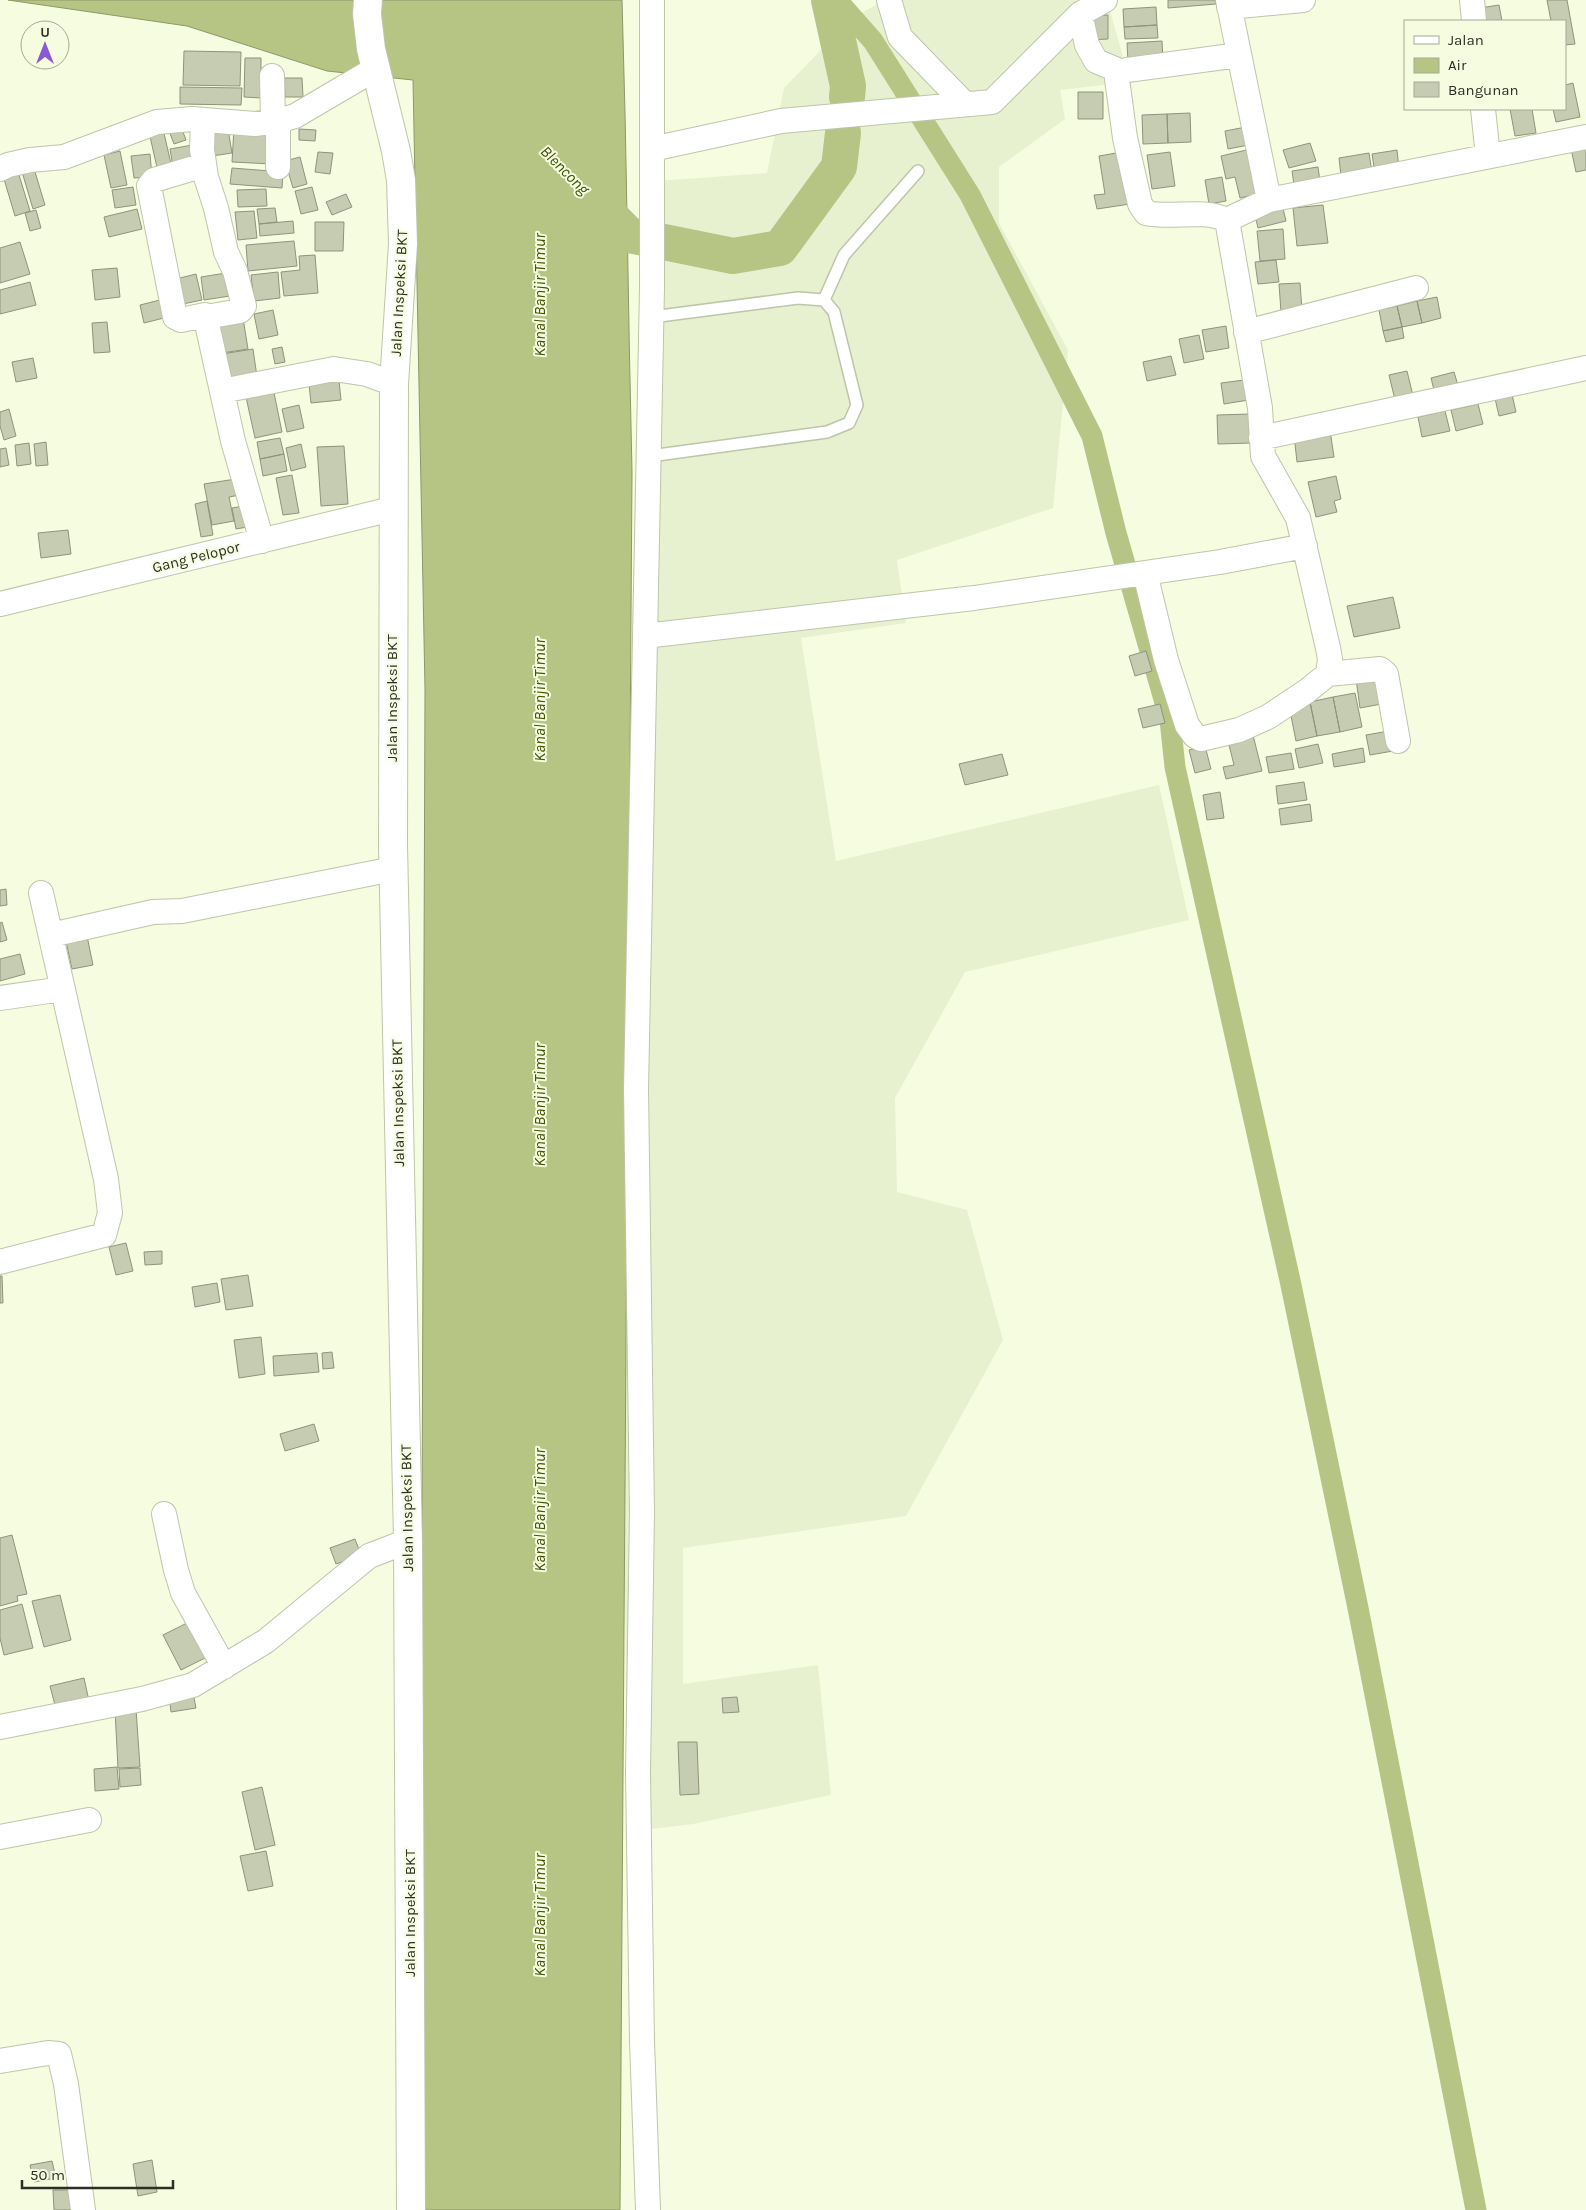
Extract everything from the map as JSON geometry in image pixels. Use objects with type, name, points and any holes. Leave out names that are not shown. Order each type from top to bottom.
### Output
[{"type":"street","name":"Jalan Inspeksi BKT","points":[[368,0],[368,31],[401,180],[403,244],[394,384],[392,509],[393,869],[408,1541],[411,2210]]},
{"type":"street","points":[[648,2210],[642,2041],[638,1773],[642,1512],[636,1089],[650,456],[652,0]]},
{"type":"street","points":[[889,0],[900,36],[965,104]]},
{"type":"street","points":[[652,160],[781,121],[992,102],[1080,14],[1105,0]]},
{"type":"street","points":[[1269,200],[1229,3],[1303,0]]},
{"type":"street","points":[[1472,0],[1474,20]]},
{"type":"street","points":[[1080,14],[1087,45],[1096,60],[1122,72],[1239,55]]},
{"type":"street","points":[[0,169],[30,160],[64,157],[157,122],[178,119],[255,124],[276,122],[294,116],[375,69]]},
{"type":"street","points":[[1122,72],[1117,79],[1122,118],[1140,204],[1146,213],[1159,216],[1215,214],[1227,220]]},
{"type":"street","points":[[272,76],[278,168]]},
{"type":"street","points":[[1483,110],[1488,156]]},
{"type":"street","points":[[203,120],[204,165],[226,252],[234,271],[244,306],[240,311],[181,320],[175,317],[149,186],[154,180],[204,165]]},
{"type":"street","points":[[1227,220],[1269,200],[1586,137]]},
{"type":"street","points":[[1227,220],[1260,408],[1263,456],[1298,518],[1328,648],[1330,659],[1328,674]]},
{"type":"street","points":[[1246,332],[1416,288]]},
{"type":"street","points":[[206,317],[233,441],[262,541]]},
{"type":"street","points":[[1261,438],[1586,368]]},
{"type":"street","points":[[222,391],[334,369],[367,374],[394,384]]},
{"type":"street","name":"Gang Pelopor","points":[[0,604],[392,509]]},
{"type":"street","points":[[645,636],[974,598],[1112,576],[1141,574],[1305,546]]},
{"type":"street","points":[[1141,574],[1187,725],[1195,736],[1201,739],[1239,730],[1268,717],[1307,691],[1328,674],[1380,669],[1386,674],[1398,741]]},
{"type":"street","points":[[51,935],[153,912],[182,911],[393,869]]},
{"type":"street","points":[[0,1262],[104,1235],[110,1213],[106,1179],[41,893]]},
{"type":"street","points":[[0,998],[63,989]]},
{"type":"street","points":[[164,1514],[176,1570],[184,1593],[224,1667]]},
{"type":"street","points":[[0,1727],[142,1699],[194,1685],[266,1641],[369,1556],[408,1541]]},
{"type":"street","points":[[0,1837],[89,1820]]},
{"type":"street","points":[[0,2061],[48,2053],[59,2054],[66,2084],[84,2210]]},
{"type":"lane","points":[[824,300],[844,255],[918,171]]},
{"type":"lane","points":[[650,456],[827,432],[849,423],[857,406],[834,312],[824,300],[798,298],[652,317]]},
{"type":"shaded area","points":[[885,0],[1107,0],[1130,82],[1060,90],[1065,119],[999,167],[999,223],[1068,350],[1053,508],[897,560],[906,623],[801,638],[836,861],[1159,785],[1189,920],[965,972],[895,1098],[897,1192],[967,1210],[1003,1340],[906,1516],[683,1548],[683,1684],[818,1665],[831,1795],[693,1824],[627,1832],[621,1069],[643,182],[767,173],[784,88],[852,18]]},
{"type":"water","name":"Kanal Banjir Timur","points":[[8,0],[622,0],[632,472],[620,2210],[421,2210],[425,689],[413,80],[327,71],[187,26]]},
{"type":"building","points":[[1168,0],[1215,0],[1216,4],[1168,8]]},
{"type":"building","points":[[1547,0],[1567,0],[1575,44],[1566,45],[1566,20],[1551,20]]},
{"type":"building","points":[[1499,5],[1502,20],[1482,20],[1480,8]]},
{"type":"building","points":[[1156,7],[1157,25],[1124,27],[1123,9]]},
{"type":"building","points":[[1108,15],[1108,39],[1088,40],[1087,16]]},
{"type":"building","points":[[1157,25],[1158,38],[1125,39],[1124,27]]},
{"type":"building","points":[[1162,41],[1163,60],[1128,62],[1127,43]]},
{"type":"building","points":[[184,51],[241,52],[240,86],[183,85]]},
{"type":"building","points":[[245,58],[261,58],[261,98],[244,97]]},
{"type":"building","points":[[284,78],[302,78],[303,97],[285,97]]},
{"type":"building","points":[[1573,83],[1580,117],[1556,122],[1553,110],[1566,110],[1566,85]]},
{"type":"building","points":[[180,87],[242,88],[241,105],[180,104]]},
{"type":"building","points":[[1078,92],[1103,92],[1103,119],[1078,119]]},
{"type":"building","points":[[1510,110],[1532,110],[1536,133],[1515,136]]},
{"type":"building","points":[[1190,113],[1191,142],[1168,143],[1167,114]]},
{"type":"building","points":[[1167,114],[1168,143],[1143,144],[1142,115]]},
{"type":"building","points":[[227,123],[232,153],[212,156],[207,126]]},
{"type":"building","points":[[180,124],[186,140],[174,144],[168,128]]},
{"type":"building","points":[[1251,126],[1254,144],[1228,149],[1225,131]]},
{"type":"building","points":[[234,128],[273,130],[272,164],[232,162]]},
{"type":"building","points":[[163,129],[172,168],[158,172],[149,132]]},
{"type":"building","points":[[299,129],[316,130],[315,141],[299,140]]},
{"type":"building","points":[[1586,141],[1586,170],[1576,172],[1570,144]]},
{"type":"building","points":[[1310,143],[1316,161],[1289,168],[1283,150]]},
{"type":"building","points":[[198,144],[201,162],[173,167],[170,149]]},
{"type":"building","points":[[1255,148],[1265,192],[1240,198],[1235,177],[1226,179],[1221,156]]},
{"type":"building","points":[[1397,150],[1399,169],[1375,173],[1372,154]]},
{"type":"building","points":[[120,151],[127,185],[111,188],[104,155]]},
{"type":"building","points":[[318,152],[333,153],[330,174],[315,172]]},
{"type":"building","points":[[1122,152],[1130,204],[1097,209],[1094,195],[1105,194],[1099,156]]},
{"type":"building","points":[[1170,152],[1175,186],[1152,189],[1147,155]]},
{"type":"building","points":[[1369,153],[1372,172],[1341,176],[1339,158]]},
{"type":"building","points":[[150,154],[152,177],[134,178],[131,156]]},
{"type":"building","points":[[300,157],[307,184],[293,188],[285,161]]},
{"type":"building","points":[[32,162],[45,205],[33,209],[20,165]]},
{"type":"building","points":[[16,165],[30,211],[15,216],[1,169]]},
{"type":"building","points":[[1318,167],[1320,181],[1294,185],[1292,171]]},
{"type":"building","points":[[232,168],[283,172],[282,188],[230,184]]},
{"type":"building","points":[[1222,177],[1226,201],[1209,204],[1205,180]]},
{"type":"building","points":[[133,187],[136,205],[115,208],[112,190]]},
{"type":"building","points":[[312,187],[318,210],[301,214],[295,191]]},
{"type":"building","points":[[266,189],[267,206],[238,207],[237,190]]},
{"type":"building","points":[[346,194],[352,207],[332,215],[326,202]]},
{"type":"building","points":[[1282,204],[1286,221],[1258,228],[1254,211]]},
{"type":"building","points":[[1323,205],[1328,243],[1297,246],[1293,208]]},
{"type":"building","points":[[275,208],[277,222],[259,224],[257,209]]},
{"type":"building","points":[[137,209],[142,229],[109,237],[104,217]]},
{"type":"building","points":[[36,210],[41,228],[30,231],[25,213]]},
{"type":"building","points":[[254,211],[257,238],[238,240],[235,212]]},
{"type":"building","points":[[293,221],[294,233],[260,236],[259,224]]},
{"type":"building","points":[[315,222],[344,222],[343,251],[315,251]]},
{"type":"building","points":[[1283,229],[1285,259],[1260,261],[1257,231]]},
{"type":"building","points":[[294,241],[297,266],[248,271],[246,245]]},
{"type":"building","points":[[20,242],[30,274],[0,283],[0,248]]},
{"type":"building","points":[[315,255],[318,293],[284,296],[281,272],[300,270],[299,256]]},
{"type":"building","points":[[1276,260],[1279,282],[1258,284],[1255,262]]},
{"type":"building","points":[[117,268],[120,297],[95,300],[92,270]]},
{"type":"building","points":[[278,272],[280,298],[254,301],[251,275]]},
{"type":"building","points":[[226,273],[236,295],[204,300],[201,277]]},
{"type":"building","points":[[196,274],[202,300],[178,305],[172,280]]},
{"type":"building","points":[[30,282],[36,305],[0,314],[0,290]]},
{"type":"building","points":[[1300,283],[1302,310],[1281,312],[1279,284]]},
{"type":"building","points":[[1437,297],[1441,318],[1422,323],[1417,301]]},
{"type":"building","points":[[168,298],[172,316],[144,323],[140,305]]},
{"type":"building","points":[[1417,301],[1422,323],[1402,327],[1397,306]]},
{"type":"building","points":[[1397,306],[1402,327],[1383,331],[1379,310]]},
{"type":"building","points":[[273,310],[278,335],[259,339],[254,314]]},
{"type":"building","points":[[242,312],[248,349],[222,353],[215,317]]},
{"type":"building","points":[[107,322],[110,352],[94,353],[92,323]]},
{"type":"building","points":[[1226,326],[1229,348],[1206,352],[1202,330]]},
{"type":"building","points":[[1402,327],[1404,338],[1386,342],[1383,331]]},
{"type":"building","points":[[1199,335],[1204,359],[1184,363],[1179,339]]},
{"type":"building","points":[[282,347],[285,362],[275,364],[272,349]]},
{"type":"building","points":[[253,349],[257,377],[227,382],[222,354]]},
{"type":"building","points":[[1171,356],[1176,375],[1147,381],[1143,362]]},
{"type":"building","points":[[33,358],[37,378],[16,382],[12,362]]},
{"type":"building","points":[[1407,371],[1414,400],[1396,404],[1389,375]]},
{"type":"building","points":[[1454,372],[1460,392],[1436,398],[1431,378]]},
{"type":"building","points":[[1252,379],[1255,399],[1224,404],[1221,383]]},
{"type":"building","points":[[339,381],[341,400],[311,403],[309,384]]},
{"type":"building","points":[[272,383],[282,432],[255,438],[244,388]]},
{"type":"building","points":[[1511,390],[1516,412],[1499,416],[1494,394]]},
{"type":"building","points":[[1478,404],[1483,424],[1456,431],[1451,410]]},
{"type":"building","points":[[299,405],[304,428],[287,432],[282,409]]},
{"type":"building","points":[[9,409],[16,436],[4,440],[0,426],[0,412]]},
{"type":"building","points":[[1445,411],[1450,431],[1422,437],[1418,417]]},
{"type":"building","points":[[1250,414],[1251,443],[1218,444],[1217,415]]},
{"type":"building","points":[[1330,430],[1334,457],[1297,462],[1294,435]]},
{"type":"building","points":[[280,438],[284,454],[260,459],[257,442]]},
{"type":"building","points":[[46,442],[48,465],[36,466],[34,444]]},
{"type":"building","points":[[29,443],[31,464],[17,466],[15,445]]},
{"type":"building","points":[[301,444],[306,467],[291,471],[286,448]]},
{"type":"building","points":[[344,446],[348,504],[321,506],[317,447]]},
{"type":"building","points":[[6,448],[9,465],[0,467],[0,449]]},
{"type":"building","points":[[284,454],[287,471],[263,476],[260,459]]},
{"type":"building","points":[[292,475],[299,513],[283,515],[276,478]]},
{"type":"building","points":[[1336,476],[1341,499],[1334,501],[1337,512],[1316,517],[1308,482]]},
{"type":"building","points":[[242,478],[245,494],[229,497],[234,521],[212,525],[204,484]]},
{"type":"building","points":[[207,501],[213,535],[201,537],[195,504]]},
{"type":"building","points":[[249,505],[253,526],[236,529],[232,508]]},
{"type":"building","points":[[68,530],[71,554],[41,558],[38,533]]},
{"type":"building","points":[[1393,597],[1400,628],[1354,637],[1347,606]]},
{"type":"building","points":[[1146,651],[1152,671],[1135,676],[1129,656]]},
{"type":"building","points":[[1383,674],[1387,703],[1360,708],[1356,679]]},
{"type":"building","points":[[1355,693],[1362,727],[1340,732],[1333,697]]},
{"type":"building","points":[[1333,697],[1340,732],[1317,736],[1310,702]]},
{"type":"building","points":[[1310,702],[1317,736],[1296,741],[1289,706]]},
{"type":"building","points":[[1160,704],[1165,723],[1143,728],[1138,709]]},
{"type":"building","points":[[1252,731],[1262,771],[1226,779],[1223,767],[1234,765],[1227,737]]},
{"type":"building","points":[[1389,731],[1393,751],[1370,755],[1366,735]]},
{"type":"building","points":[[1318,744],[1323,763],[1299,768],[1295,749]]},
{"type":"building","points":[[1205,746],[1211,769],[1195,773],[1189,750]]},
{"type":"building","points":[[1363,748],[1365,762],[1334,767],[1332,754]]},
{"type":"building","points":[[1291,753],[1294,769],[1269,773],[1266,757]]},
{"type":"building","points":[[1002,754],[1008,775],[965,785],[959,764]]},
{"type":"building","points":[[1304,782],[1307,800],[1278,804],[1276,786]]},
{"type":"building","points":[[1220,792],[1224,818],[1207,820],[1203,795]]},
{"type":"building","points":[[1310,804],[1312,821],[1281,825],[1279,809]]},
{"type":"building","points":[[6,889],[7,905],[0,906],[0,890]]},
{"type":"building","points":[[2,922],[7,940],[0,942],[0,923]]},
{"type":"building","points":[[87,936],[93,965],[72,969],[66,941]]},
{"type":"building","points":[[20,954],[25,974],[0,981],[0,959]]},
{"type":"building","points":[[126,1243],[133,1271],[116,1275],[109,1247]]},
{"type":"building","points":[[162,1251],[162,1264],[145,1265],[144,1252]]},
{"type":"building","points":[[248,1275],[253,1306],[226,1310],[221,1279]]},
{"type":"building","points":[[0,1276],[2,1276],[3,1303],[0,1303]]},
{"type":"building","points":[[217,1283],[220,1302],[195,1307],[192,1287]]},
{"type":"building","points":[[261,1337],[265,1374],[239,1378],[234,1340]]},
{"type":"building","points":[[332,1352],[334,1368],[323,1369],[322,1353]]},
{"type":"building","points":[[317,1353],[319,1372],[274,1376],[273,1356]]},
{"type":"building","points":[[314,1424],[319,1441],[285,1451],[280,1434]]},
{"type":"building","points":[[12,1535],[27,1594],[17,1596],[18,1601],[0,1606],[0,1538]]},
{"type":"building","points":[[355,1539],[361,1555],[336,1564],[330,1548]]},
{"type":"building","points":[[60,1595],[71,1640],[44,1647],[32,1601]]},
{"type":"building","points":[[22,1604],[33,1648],[4,1655],[0,1638],[0,1610]]},
{"type":"building","points":[[189,1622],[207,1657],[181,1670],[163,1635]]},
{"type":"building","points":[[84,1678],[89,1701],[56,1709],[50,1686]]},
{"type":"building","points":[[193,1693],[196,1708],[171,1712],[169,1696]]},
{"type":"building","points":[[737,1697],[739,1712],[723,1713],[722,1698]]},
{"type":"building","points":[[136,1709],[140,1767],[118,1768],[115,1710]]},
{"type":"building","points":[[678,1742],[697,1742],[699,1794],[680,1795]]},
{"type":"building","points":[[117,1767],[119,1789],[95,1791],[94,1769]]},
{"type":"building","points":[[140,1768],[141,1785],[120,1787],[119,1769]]},
{"type":"building","points":[[262,1787],[275,1845],[255,1850],[242,1792]]},
{"type":"building","points":[[266,1851],[273,1886],[248,1891],[240,1856]]},
{"type":"building","points":[[152,2160],[157,2192],[138,2196],[133,2164]]},
{"type":"building","points":[[52,2161],[56,2178],[34,2182],[30,2165]]},
{"type":"building","points":[[53,2190],[75,2190],[75,2210],[54,2210]]},
{"type":"waterway","name":"Blencong","points":[[829,0],[848,86],[847,97]]},
{"type":"waterway","points":[[837,0],[873,41],[970,195],[1092,436],[1116,533],[1170,720],[1175,767],[1291,1285],[1358,1608],[1476,2210]]},
{"type":"waterway","name":"Blencong","points":[[592,197],[629,235],[733,256],[780,248],[839,167],[843,133]]}]
